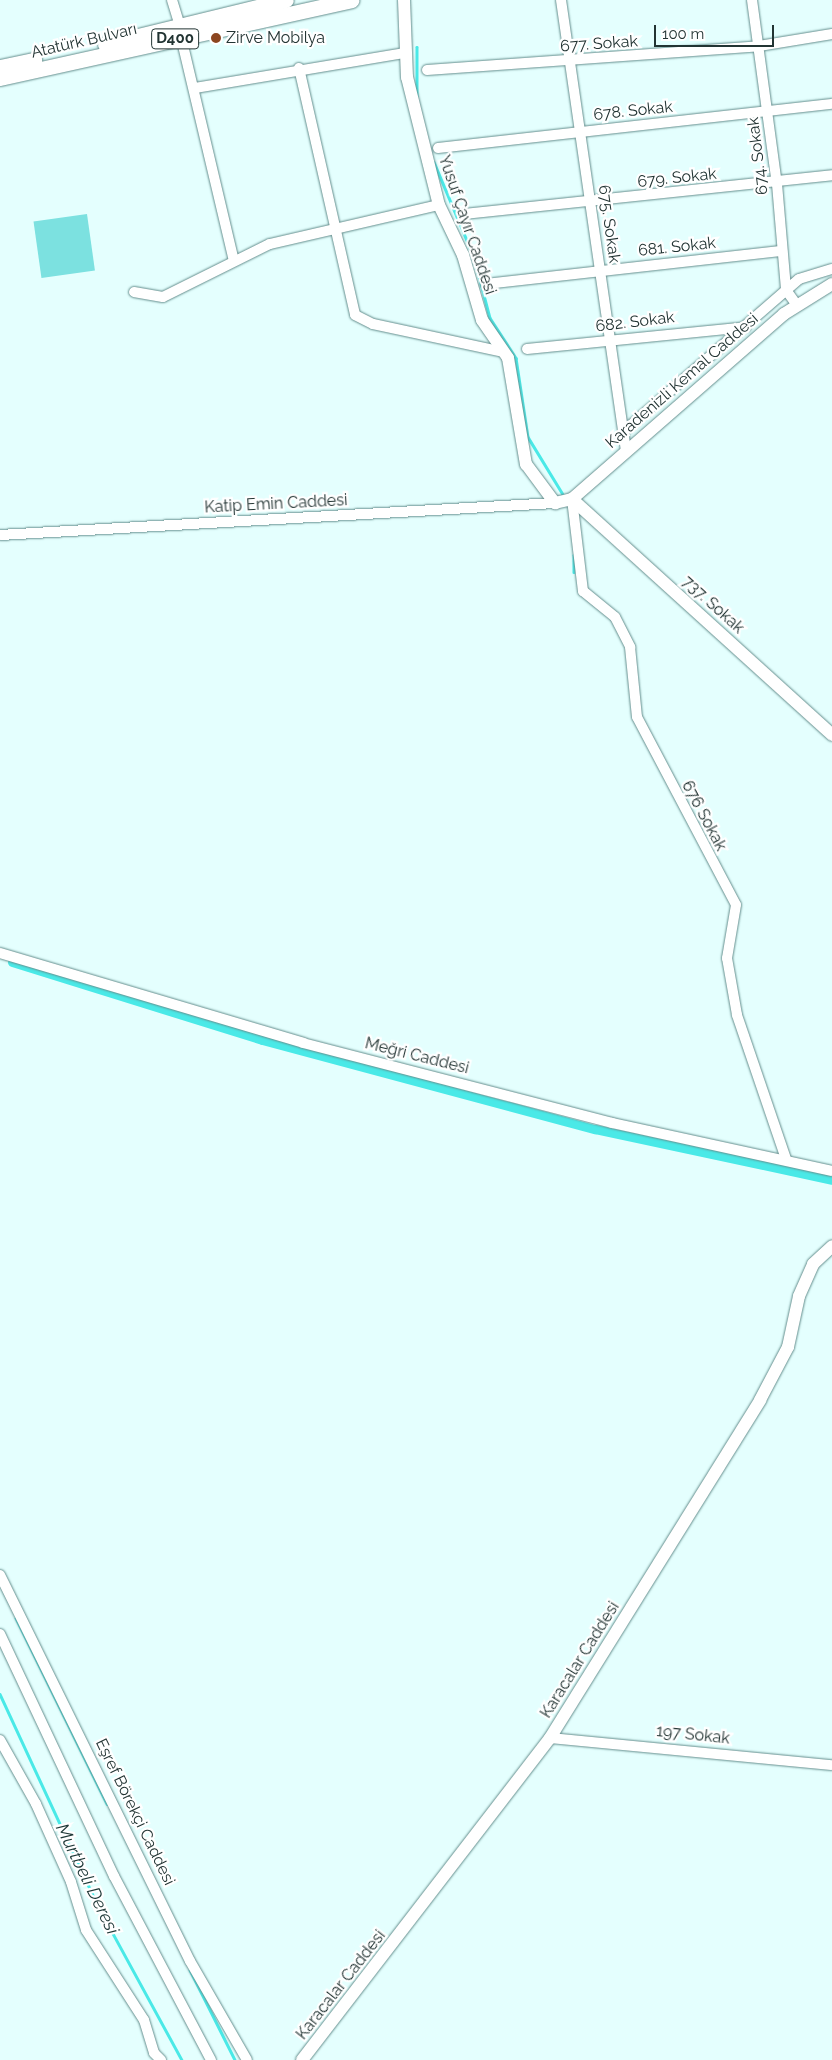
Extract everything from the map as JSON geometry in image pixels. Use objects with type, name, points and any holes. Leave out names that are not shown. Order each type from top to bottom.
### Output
[{"type":"main road","name":"Atatürk Bulvarı","points":[[0,78],[181,32],[286,0]]},
{"type":"main road","name":"Atatürk Bulvarı","points":[[0,67],[351,0]]},
{"type":"street","points":[[172,0],[195,88],[234,261]]},
{"type":"street","name":"Yusuf Çayır Caddesi","points":[[404,0],[405,53],[414,112],[439,205],[463,255],[482,320],[504,352],[518,401],[526,464],[565,501]]},
{"type":"street","name":"675. Sokak","points":[[562,0],[574,61],[600,270],[626,452]]},
{"type":"street","name":"674. Sokak","points":[[752,0],[777,184],[786,290]]},
{"type":"street","name":"677. Sokak","points":[[427,70],[574,61],[759,46],[832,34]]},
{"type":"street","points":[[195,88],[299,68],[405,53]]},
{"type":"street","points":[[299,68],[351,304],[360,319],[504,352]]},
{"type":"street","name":"678. Sokak","points":[[438,148],[832,104]]},
{"type":"street","name":"679. Sokak","points":[[464,214],[777,184],[832,175]]},
{"type":"street","points":[[134,292],[164,297],[270,244],[439,205]]},
{"type":"street","name":"681. Sokak","points":[[486,284],[782,251]]},
{"type":"street","points":[[623,432],[799,279],[832,269]]},
{"type":"street","name":"Karadenizli Kemal Caddesi","points":[[565,501],[626,452],[797,305],[832,284]]},
{"type":"street","points":[[786,290],[797,305]]},
{"type":"street","name":"682. Sokak","points":[[528,349],[746,327]]},
{"type":"street","name":"Katip Emin Caddesi","points":[[0,535],[565,501]]},
{"type":"street","name":"737. Sokak","points":[[565,501],[832,735]]},
{"type":"street","name":"676 Sokak","points":[[565,501],[583,591],[615,617],[630,647],[637,717],[736,905],[727,958],[737,1015],[786,1160]]},
{"type":"street","name":"Meğri Caddesi","points":[[0,953],[303,1043],[612,1123],[832,1171]]},
{"type":"street","name":"Karacalar Caddesi","points":[[302,2060],[550,1738],[760,1400],[788,1347],[799,1296],[813,1264],[832,1246]]},
{"type":"street","name":"Eşref Börekçi Caddesi","points":[[0,1575],[190,1962],[247,2060]]},
{"type":"street","points":[[0,1634],[114,1876],[211,2060]]},
{"type":"street","name":"197 Sokak","points":[[550,1738],[832,1765]]},
{"type":"street","points":[[0,1740],[36,1804],[86,1930],[144,2020],[154,2053],[161,2060]]},
{"type":"shaded area","points":[[87,214],[95,270],[41,278],[34,222]]},
{"type":"waterway","points":[[417,47],[417,96]]},
{"type":"waterway","points":[[434,162],[474,257],[490,318],[516,358],[528,437],[564,496]]},
{"type":"waterway","points":[[574,555],[574,572]]},
{"type":"waterway","points":[[12,962],[262,1040],[595,1129],[832,1180]]},
{"type":"waterway","points":[[16,1618],[107,1804]]},
{"type":"waterway","name":"Murtbeli Deresi","points":[[0,1694],[98,1906],[182,2060]]},
{"type":"waterway","points":[[190,1970],[235,2060]]},
{"type":"place","name":"Zirve Mobilya","points":[[216,38]]}]
